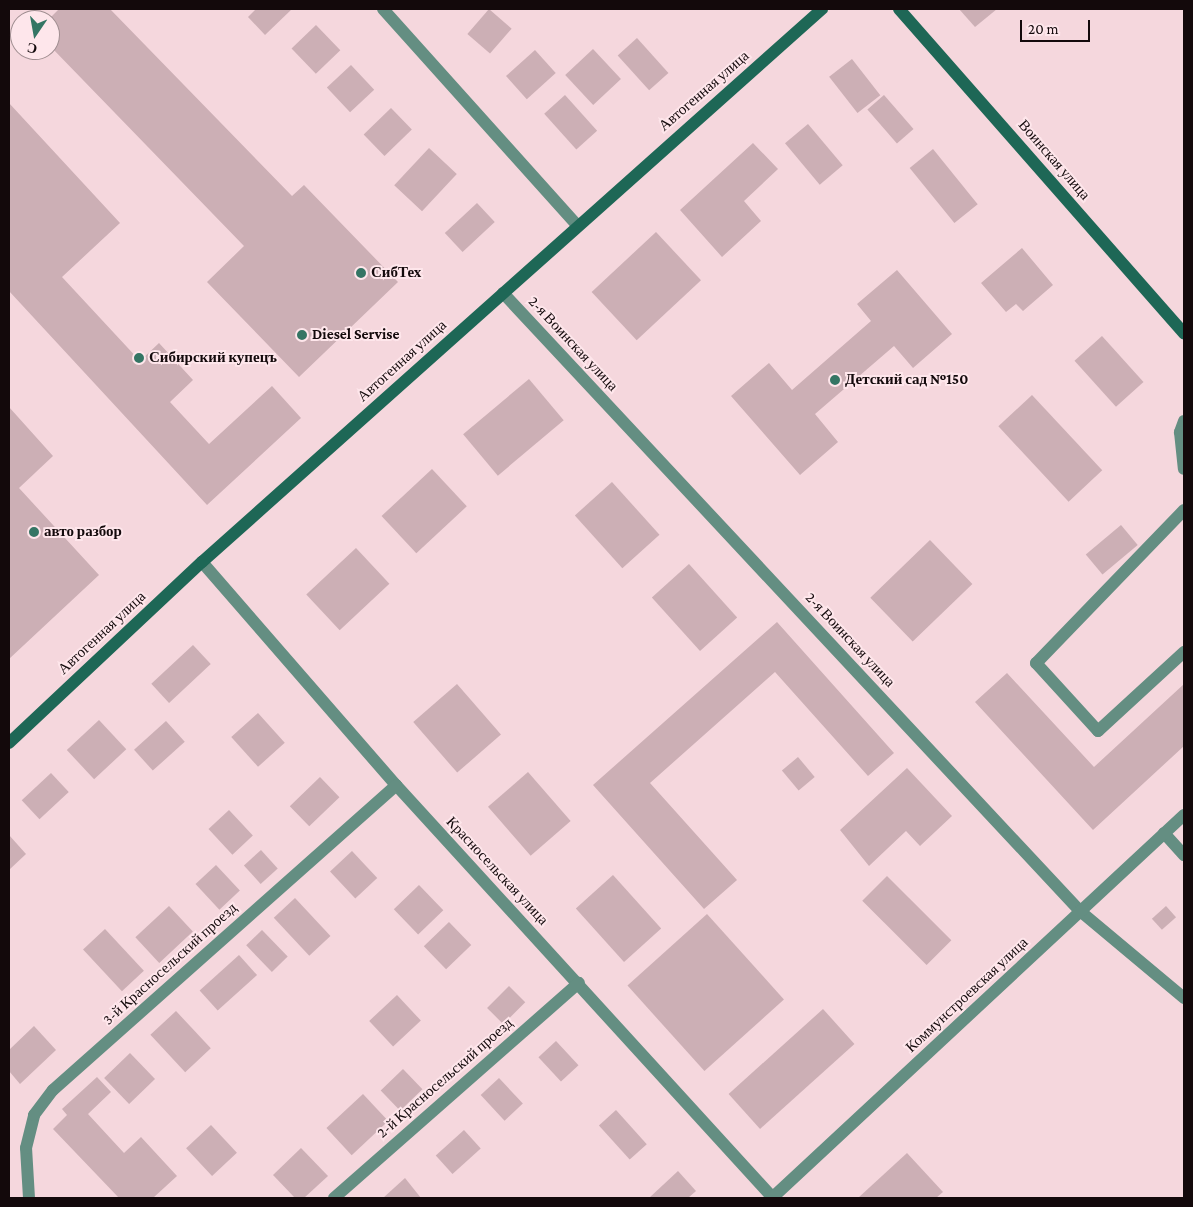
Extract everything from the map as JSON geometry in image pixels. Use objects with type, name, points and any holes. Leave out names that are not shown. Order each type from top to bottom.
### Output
[{"type":"street","points":[[383,9],[577,225]]},
{"type":"street","name":"Автогенная улица","points":[[9,743],[202,562],[577,225],[822,9]]},
{"type":"street","name":"Воинская улица","points":[[898,9],[1184,333]]},
{"type":"street","name":"2-я Воинская улица","points":[[503,293],[1080,911],[1184,998]]},
{"type":"street","points":[[1184,421],[1180,432],[1184,469]]},
{"type":"street","points":[[1184,510],[1036,663],[1098,731],[1184,652]]},
{"type":"street","name":"Красносельская улица","points":[[202,562],[396,785],[579,983],[772,1198]]},
{"type":"street","name":"3-й Красносельский проезд","points":[[29,1198],[26,1148],[34,1115],[53,1090],[396,785]]},
{"type":"street","name":"Коммунстроевская улица","points":[[772,1198],[1184,814]]},
{"type":"street","points":[[1164,833],[1184,855]]},
{"type":"street","name":"2-й Красносельский проезд","points":[[334,1198],[579,983]]},
{"type":"building","points":[[110,9],[292,196],[304,185],[398,282],[299,377],[207,282],[244,246],[60,56],[60,10],[58,10]]},
{"type":"building","points":[[256,9],[292,9],[265,35],[248,17]]},
{"type":"building","points":[[489,9],[512,29],[490,54],[467,34]]},
{"type":"building","points":[[959,9],[997,9],[975,27]]},
{"type":"building","points":[[316,25],[340,50],[316,74],[292,49]]},
{"type":"building","points":[[637,38],[668,73],[649,90],[618,55]]},
{"type":"building","points":[[593,49],[621,79],[593,105],[565,75]]},
{"type":"building","points":[[535,50],[556,73],[527,99],[506,76]]},
{"type":"building","points":[[852,59],[880,95],[857,113],[829,77]]},
{"type":"building","points":[[351,65],[374,90],[350,112],[327,88]]},
{"type":"building","points":[[565,95],[597,131],[576,149],[544,114]]},
{"type":"building","points":[[884,95],[914,129],[897,143],[867,109]]},
{"type":"building","points":[[9,103],[120,223],[62,277],[140,361],[159,343],[193,380],[170,402],[209,444],[272,386],[301,418],[207,505],[9,291]]},
{"type":"building","points":[[391,108],[412,130],[385,156],[364,134]]},
{"type":"building","points":[[808,124],[843,165],[820,185],[785,143]]},
{"type":"building","points":[[753,143],[778,169],[744,201],[761,221],[722,257],[680,210]]},
{"type":"building","points":[[429,148],[457,174],[422,211],[394,185]]},
{"type":"building","points":[[933,149],[978,204],[954,223],[910,168]]},
{"type":"building","points":[[477,203],[495,222],[463,252],[445,233]]},
{"type":"building","points":[[656,232],[701,280],[637,340],[592,292]]},
{"type":"building","points":[[1022,248],[1053,285],[1023,311],[1016,304],[1006,312],[981,283]]},
{"type":"building","points":[[897,270],[952,334],[913,368],[894,346],[815,414],[838,442],[800,475],[731,396],[769,363],[792,390],[871,321],[857,304]]},
{"type":"building","points":[[1102,336],[1143,382],[1116,407],[1075,361]]},
{"type":"building","points":[[529,379],[564,420],[498,476],[463,434]]},
{"type":"building","points":[[1032,395],[1102,470],[1069,502],[998,426]]},
{"type":"building","name":"авто разбор","points":[[9,407],[53,456],[19,488],[99,575],[9,659]]},
{"type":"building","points":[[432,469],[467,506],[416,553],[382,516]]},
{"type":"building","points":[[612,482],[660,535],[622,568],[575,515]]},
{"type":"building","points":[[1121,525],[1138,545],[1102,574],[1086,555]]},
{"type":"building","points":[[930,540],[972,584],[913,642],[870,598]]},
{"type":"building","points":[[356,548],[389,584],[340,630],[306,594]]},
{"type":"building","points":[[689,564],[737,618],[700,651],[652,597]]},
{"type":"building","points":[[777,622],[894,753],[868,776],[775,672],[650,783],[737,880],[704,909],[593,785]]},
{"type":"building","points":[[193,645],[211,664],[169,703],[151,684]]},
{"type":"building","points":[[1007,673],[1094,767],[1184,684],[1184,746],[1093,830],[975,702]]},
{"type":"building","points":[[457,684],[501,735],[457,773],[413,722]]},
{"type":"building","points":[[258,713],[285,743],[258,767],[231,737]]},
{"type":"building","points":[[99,720],[126,749],[94,779],[67,750]]},
{"type":"building","points":[[166,721],[185,742],[153,771],[134,750]]},
{"type":"building","points":[[798,757],[815,777],[799,790],[782,770]]},
{"type":"building","points":[[907,768],[952,816],[920,846],[906,831],[869,866],[840,830]]},
{"type":"building","points":[[528,772],[571,821],[531,856],[488,807]]},
{"type":"building","points":[[51,773],[69,792],[39,819],[22,800]]},
{"type":"building","points":[[320,777],[339,797],[309,826],[290,806]]},
{"type":"building","points":[[229,810],[253,836],[232,855],[209,829]]},
{"type":"building","points":[[9,835],[26,854],[9,870]]},
{"type":"building","points":[[261,850],[278,869],[261,884],[244,865]]},
{"type":"building","points":[[352,851],[377,878],[355,899],[330,871]]},
{"type":"building","points":[[216,865],[240,891],[219,910],[196,884]]},
{"type":"building","points":[[613,875],[661,929],[624,962],[576,908]]},
{"type":"building","points":[[887,876],[951,940],[927,965],[862,901]]},
{"type":"building","points":[[419,885],[443,910],[418,934],[394,909]]},
{"type":"building","points":[[295,898],[330,936],[309,956],[274,918]]},
{"type":"building","points":[[169,906],[193,932],[159,963],[135,937]]},
{"type":"building","points":[[1166,906],[1176,917],[1162,930],[1152,919]]},
{"type":"building","points":[[707,914],[784,999],[704,1071],[627,986]]},
{"type":"building","points":[[449,922],[471,945],[446,969],[424,946]]},
{"type":"building","points":[[105,929],[144,971],[122,991],[83,949]]},
{"type":"building","points":[[262,930],[288,957],[272,972],[246,945]]},
{"type":"building","points":[[239,955],[257,975],[218,1011],[200,990]]},
{"type":"building","points":[[509,986],[525,1002],[503,1024],[487,1008]]},
{"type":"building","points":[[397,995],[421,1021],[393,1047],[369,1021]]},
{"type":"building","points":[[823,1009],[854,1044],[760,1129],[729,1094]]},
{"type":"building","points":[[176,1011],[211,1048],[185,1072],[150,1035]]},
{"type":"building","points":[[34,1026],[56,1050],[20,1084],[9,1071],[9,1050]]},
{"type":"building","points":[[556,1041],[579,1065],[561,1082],[538,1057]]},
{"type":"building","points":[[130,1053],[155,1079],[129,1104],[104,1078]]},
{"type":"building","points":[[403,1069],[422,1089],[400,1111],[381,1091]]},
{"type":"building","points":[[97,1077],[111,1092],[88,1114],[124,1153],[141,1137],[177,1176],[153,1198],[119,1198],[53,1129],[67,1115],[62,1109]]},
{"type":"building","points":[[499,1078],[523,1104],[505,1121],[481,1095]]},
{"type":"building","points":[[363,1094],[388,1121],[352,1155],[326,1128]]},
{"type":"building","points":[[616,1110],[647,1144],[630,1160],[599,1125]]},
{"type":"building","points":[[211,1125],[237,1153],[212,1176],[186,1148]]},
{"type":"building","points":[[464,1130],[481,1149],[452,1174],[436,1155]]},
{"type":"building","points":[[301,1148],[328,1176],[304,1198],[295,1198],[273,1175]]},
{"type":"building","points":[[907,1153],[943,1192],[936,1198],[858,1198]]},
{"type":"building","points":[[678,1171],[696,1191],[688,1198],[649,1198]]},
{"type":"building","points":[[405,1178],[421,1198],[383,1198]]},
{"type":"place","name":"СибТех","points":[[361,273]]},
{"type":"place","name":"Diesel Servise","points":[[302,335]]},
{"type":"place","name":"Сибирский купецъ","points":[[139,358]]},
{"type":"place","name":"Детский сад №150","points":[[835,380]]},
{"type":"place","name":"авто разбор","points":[[34,532]]}]
